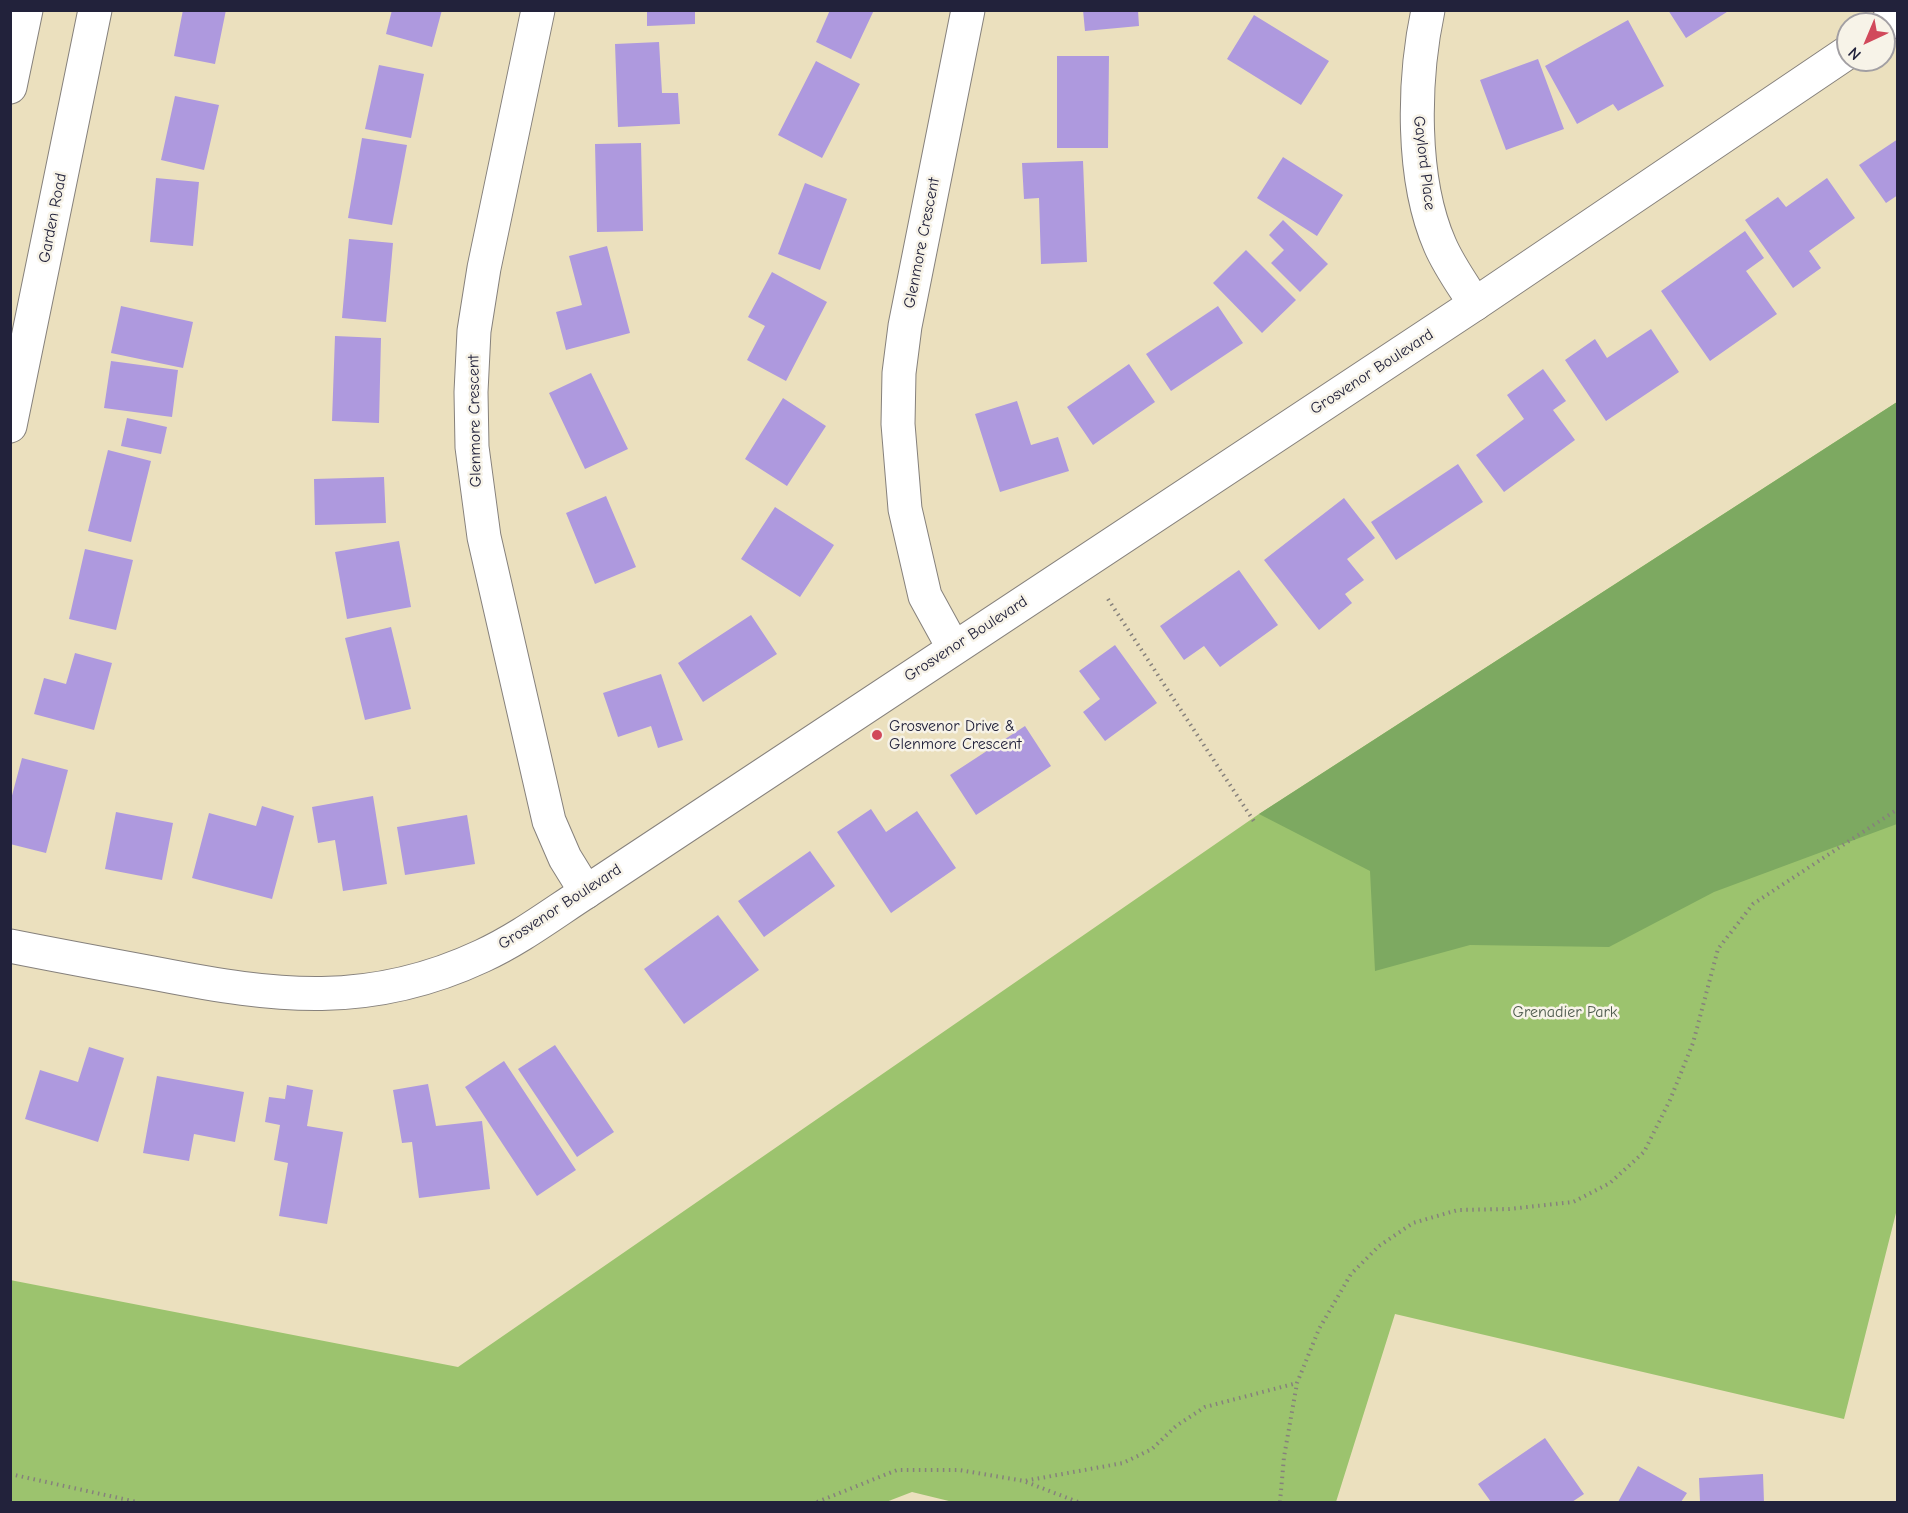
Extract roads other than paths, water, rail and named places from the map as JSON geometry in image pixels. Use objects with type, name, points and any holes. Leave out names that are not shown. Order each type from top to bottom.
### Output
[{"type":"street","points":[[10,87],[26,10]]},
{"type":"street","name":"Garden Road","points":[[10,426],[95,10]]},
{"type":"street","name":"Glenmore Crescent","points":[[538,10],[484,268],[474,331],[472,447],[484,537],[549,821],[565,858],[586,892]]},
{"type":"street","name":"Glenmore Crescent","points":[[953,647],[925,596],[905,508],[898,424],[899,373],[906,326],[968,10]]},
{"type":"street","name":"Gaylord Place","points":[[1428,10],[1416,95],[1422,170],[1430,214],[1440,247],[1475,304]]},
{"type":"street","name":"Grosvenor Boulevard","points":[[10,946],[243,991],[313,995],[349,994],[394,987],[483,956],[586,892],[953,647],[1475,304],[1836,60]]},
{"type":"place","name":"Grosvenor Drive & Glenmore Crescent","points":[[877,735]]},
{"type":"park label","name":"Grenadier Park","points":[[1565,1012]]}]
